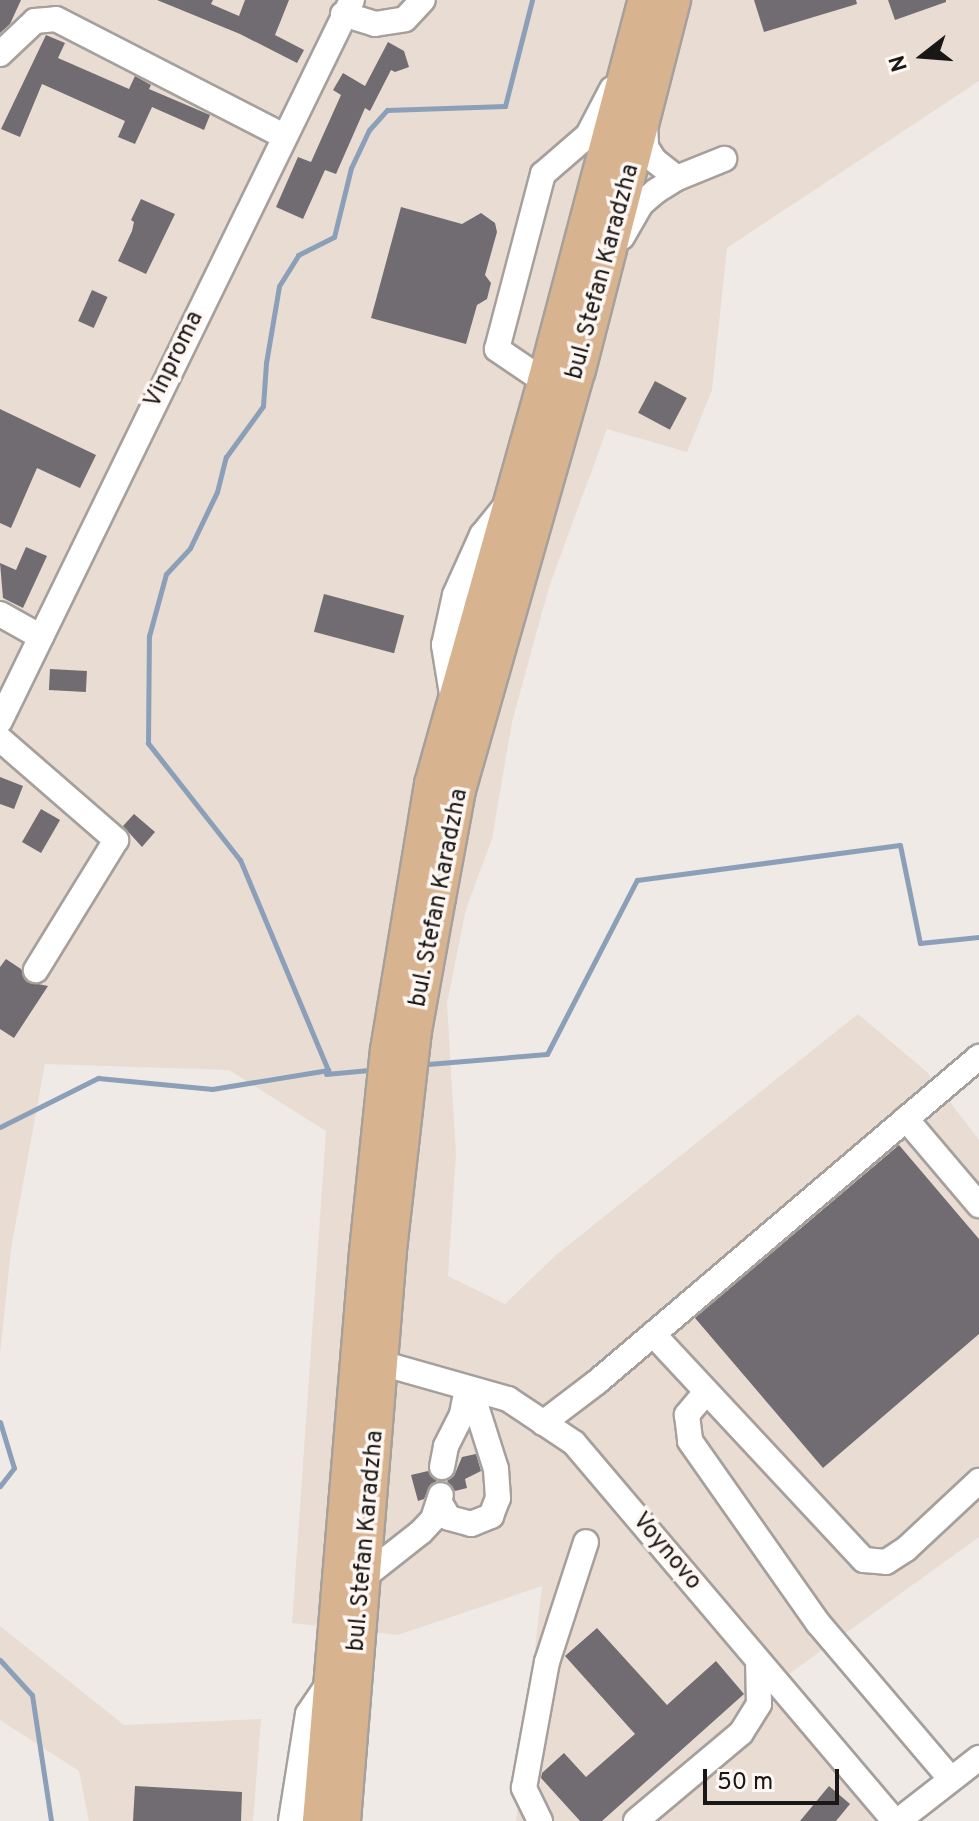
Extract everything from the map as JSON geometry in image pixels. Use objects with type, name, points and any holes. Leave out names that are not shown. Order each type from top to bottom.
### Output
[{"type":"main road","name":"bul. Stefan Karadzha","points":[[344,1821],[365,1576],[369,1364],[389,1028],[431,784],[544,381],[645,0]]},
{"type":"main road","name":"bul. Stefan Karadzha","points":[[319,1821],[330,1681],[369,1364],[390,1250],[415,1031],[459,790],[579,370],[674,0]]},
{"type":"street","points":[[348,7],[375,24],[405,19],[423,0]]},
{"type":"street","name":"Vinproma","points":[[0,721],[348,7]]},
{"type":"street","points":[[0,54],[35,21],[56,19],[284,136]]},
{"type":"street","points":[[544,381],[497,349],[539,189],[543,174],[588,135],[630,55]]},
{"type":"street","points":[[646,111],[646,147],[654,160],[677,178]]},
{"type":"street","points":[[598,291],[641,204],[677,178],[724,159]]},
{"type":"street","points":[[453,706],[436,631],[482,535],[511,498]]},
{"type":"street","points":[[0,614],[41,637]]},
{"type":"street","points":[[0,739],[116,840],[36,970]]},
{"type":"street","points":[[543,1423],[978,1060]]},
{"type":"street","points":[[906,1119],[979,1205]]},
{"type":"street","points":[[653,1334],[864,1560],[886,1562],[906,1549],[979,1481]]},
{"type":"street","name":"Voynovo","points":[[369,1364],[508,1399],[574,1443],[896,1821]]},
{"type":"street","points":[[442,1467],[446,1446],[473,1389]]},
{"type":"street","points":[[365,1576],[421,1532],[433,1519],[440,1499],[449,1518],[471,1524],[491,1516],[498,1498],[496,1469],[473,1389]]},
{"type":"street","points":[[706,1392],[687,1415],[690,1441],[818,1623],[951,1779]]},
{"type":"street","points":[[540,1821],[524,1788],[547,1662],[586,1542]]},
{"type":"street","points":[[636,1821],[741,1733],[759,1704],[758,1661]]},
{"type":"street","points":[[291,1821],[308,1714],[330,1681]]},
{"type":"street","points":[[896,1821],[979,1758]]},
{"type":"shaded area","points":[[0,0],[979,0],[979,81],[727,248],[712,390],[687,452],[607,429],[549,587],[512,722],[492,839],[466,909],[447,1003],[456,1153],[448,1276],[505,1304],[556,1255],[858,1014],[927,1072],[979,1140],[979,1537],[767,1690],[877,1818],[874,1821],[516,1821],[542,1586],[398,1635],[292,1623],[326,1131],[229,1070],[45,1064],[11,1249],[0,1354]]},
{"type":"shaded area","points":[[0,1626],[124,1725],[261,1719],[253,1821],[89,1821],[79,1771],[0,1720]]},
{"type":"building","points":[[0,0],[21,0],[10,24],[0,33]]},
{"type":"building","points":[[157,0],[213,0],[211,4],[239,16],[245,0],[289,0],[275,35],[304,50],[297,63],[240,34]]},
{"type":"building","points":[[754,0],[856,0],[857,4],[764,32]]},
{"type":"building","points":[[888,0],[946,0],[946,2],[895,20]]},
{"type":"building","points":[[46,35],[65,43],[58,58],[129,89],[135,76],[151,85],[149,89],[210,115],[204,130],[152,107],[135,144],[118,137],[125,121],[42,84],[20,137],[1,129]]},
{"type":"building","points":[[388,42],[404,51],[409,67],[395,72],[391,70],[370,111],[365,108],[336,174],[325,170],[303,219],[276,207],[298,157],[311,162],[341,95],[333,90],[343,73],[365,86]]},
{"type":"building","points":[[141,199],[175,214],[146,274],[118,261],[132,231],[134,222],[131,220]]},
{"type":"building","points":[[401,207],[462,224],[481,213],[495,223],[497,232],[485,275],[491,283],[487,299],[477,305],[466,344],[371,318]]},
{"type":"building","points":[[92,290],[108,297],[94,328],[78,321]]},
{"type":"building","points":[[655,381],[687,398],[670,430],[638,413]]},
{"type":"building","points":[[0,409],[96,455],[80,488],[37,468],[11,528],[0,523]]},
{"type":"building","points":[[26,547],[47,556],[23,608],[3,598],[0,563],[16,570]]},
{"type":"building","points":[[324,594],[404,615],[394,653],[314,632]]},
{"type":"building","points":[[50,669],[87,671],[86,692],[49,690]]},
{"type":"building","points":[[0,777],[23,786],[14,809],[0,804]]},
{"type":"building","points":[[41,809],[60,820],[41,853],[22,842]]},
{"type":"building","points":[[134,814],[155,832],[142,847],[123,826]]},
{"type":"building","points":[[6,959],[21,969],[28,982],[48,986],[14,1038],[0,1029],[0,967]]},
{"type":"building","points":[[899,1145],[979,1239],[979,1334],[823,1468],[695,1318]]},
{"type":"building","points":[[476,1454],[481,1471],[465,1479],[467,1488],[455,1491],[447,1481],[454,1476],[462,1457]]},
{"type":"building","points":[[428,1471],[437,1481],[431,1484],[424,1499],[418,1501],[411,1475]]},
{"type":"building","points":[[597,1628],[667,1705],[716,1661],[744,1694],[602,1821],[580,1821],[541,1778],[542,1773],[564,1753],[586,1777],[635,1734],[565,1656]]},
{"type":"building","points":[[135,1786],[242,1792],[241,1821],[133,1821]]},
{"type":"building","points":[[829,1786],[850,1804],[836,1821],[800,1821]]},
{"type":"waterway","points":[[0,1127],[98,1078],[212,1089],[328,1070],[240,860],[148,743],[149,636],[166,574],[190,548],[217,492],[226,457],[263,406],[266,363],[279,286],[298,255],[334,237],[351,168],[369,130],[387,110],[505,106],[532,0]]},
{"type":"waterway","points":[[428,1064],[547,1054],[637,880],[900,845],[920,943],[979,937]]},
{"type":"waterway","points":[[326,1074],[369,1070]]},
{"type":"waterway","points":[[0,1422],[14,1468],[0,1486]]},
{"type":"waterway","points":[[0,1660],[32,1695],[51,1821]]}]
